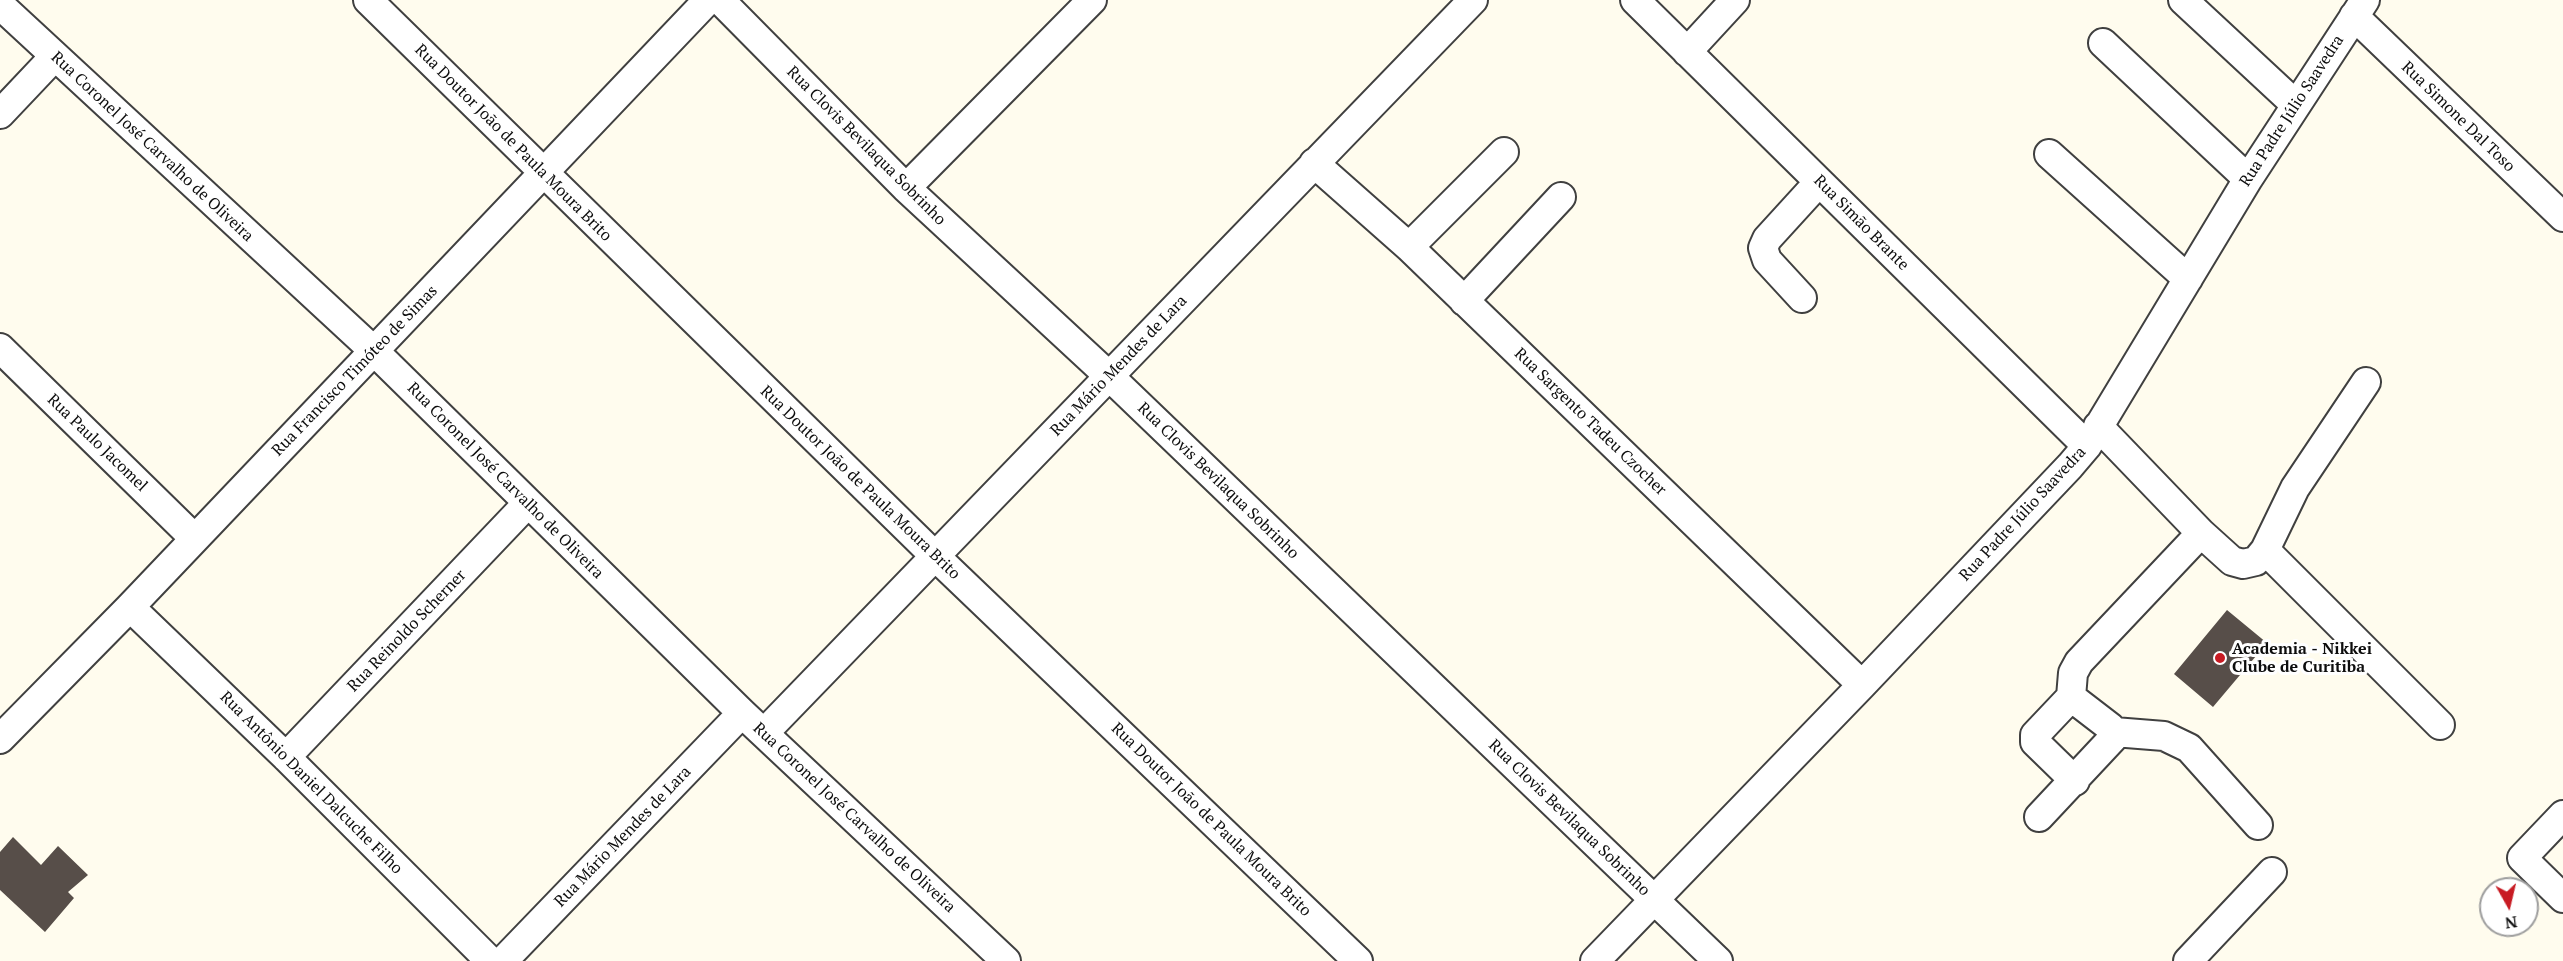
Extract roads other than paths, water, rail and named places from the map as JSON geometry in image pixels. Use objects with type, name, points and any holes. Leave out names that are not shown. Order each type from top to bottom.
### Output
[{"type":"street","name":"Rua Doutor João de Paula Moura Brito","points":[[368,0],[936,557],[1358,961]]},
{"type":"street","name":"Rua Francisco Timóteo de Simas","points":[[4,729],[130,607],[708,0]]},
{"type":"street","name":"Rua Clovis Bevilaqua Sobrinho","points":[[720,0],[906,188],[1109,376],[1718,961]]},
{"type":"street","points":[[906,188],[1092,0]]},
{"type":"street","name":"Rua Mário Mendes de Lara","points":[[764,733],[1473,0]]},
{"type":"street","name":"Rua Simão Brante","points":[[1635,0],[1819,182],[2093,436],[2232,561],[2243,564],[2256,561],[2265,550]]},
{"type":"street","points":[[1687,52],[1735,0]]},
{"type":"street","points":[[2183,0],[2296,105]]},
{"type":"street","name":"Rua Padre Júlio Saavedra","points":[[1595,961],[2070,466],[2093,436],[2248,179],[2361,4]]},
{"type":"street","name":"Rua Simone Dal Toso","points":[[2361,4],[2563,217]]},
{"type":"street","name":"Rua Coronel José Carvalho de Oliveira","points":[[0,5],[374,351],[742,713],[1005,961]]},
{"type":"street","points":[[2103,43],[2248,179]]},
{"type":"street","points":[[0,114],[54,57]]},
{"type":"street","points":[[1409,247],[1504,152]]},
{"type":"street","points":[[2049,154],[2188,279]]},
{"type":"street","name":"Rua Sargento Tadeu Czocher","points":[[1314,163],[1409,247],[1862,685]]},
{"type":"street","points":[[1802,298],[1767,260],[1763,248],[1767,238],[1819,182]]},
{"type":"street","points":[[1464,301],[1561,197]]},
{"type":"street","name":"Rua Paulo Jacomel","points":[[0,348],[194,538]]},
{"type":"street","points":[[2366,382],[2295,488],[2265,550],[2440,725]]},
{"type":"street","name":"Rua Reinoldo Scherner","points":[[286,757],[527,504]]},
{"type":"street","points":[[2075,781],[2034,739],[2071,697],[2073,673],[2079,662],[2201,533]]},
{"type":"street","name":"Rua Antônio Daniel Dalcuche Filho","points":[[130,607],[286,757],[490,961]]},
{"type":"street","points":[[2071,697],[2114,732],[2164,736],[2188,748],[2258,825]]},
{"type":"street","name":"Rua Mário Mendes de Lara","points":[[503,961],[742,713]]},
{"type":"street","points":[[2038,817],[2075,781],[2113,738],[2114,732]]},
{"type":"street","points":[[2563,815],[2522,858],[2563,898]]},
{"type":"street","points":[[2188,961],[2272,872]]},
{"type":"place","name":"Academia - Nikkei Clube de Curitiba","points":[[2220,658]]}]
